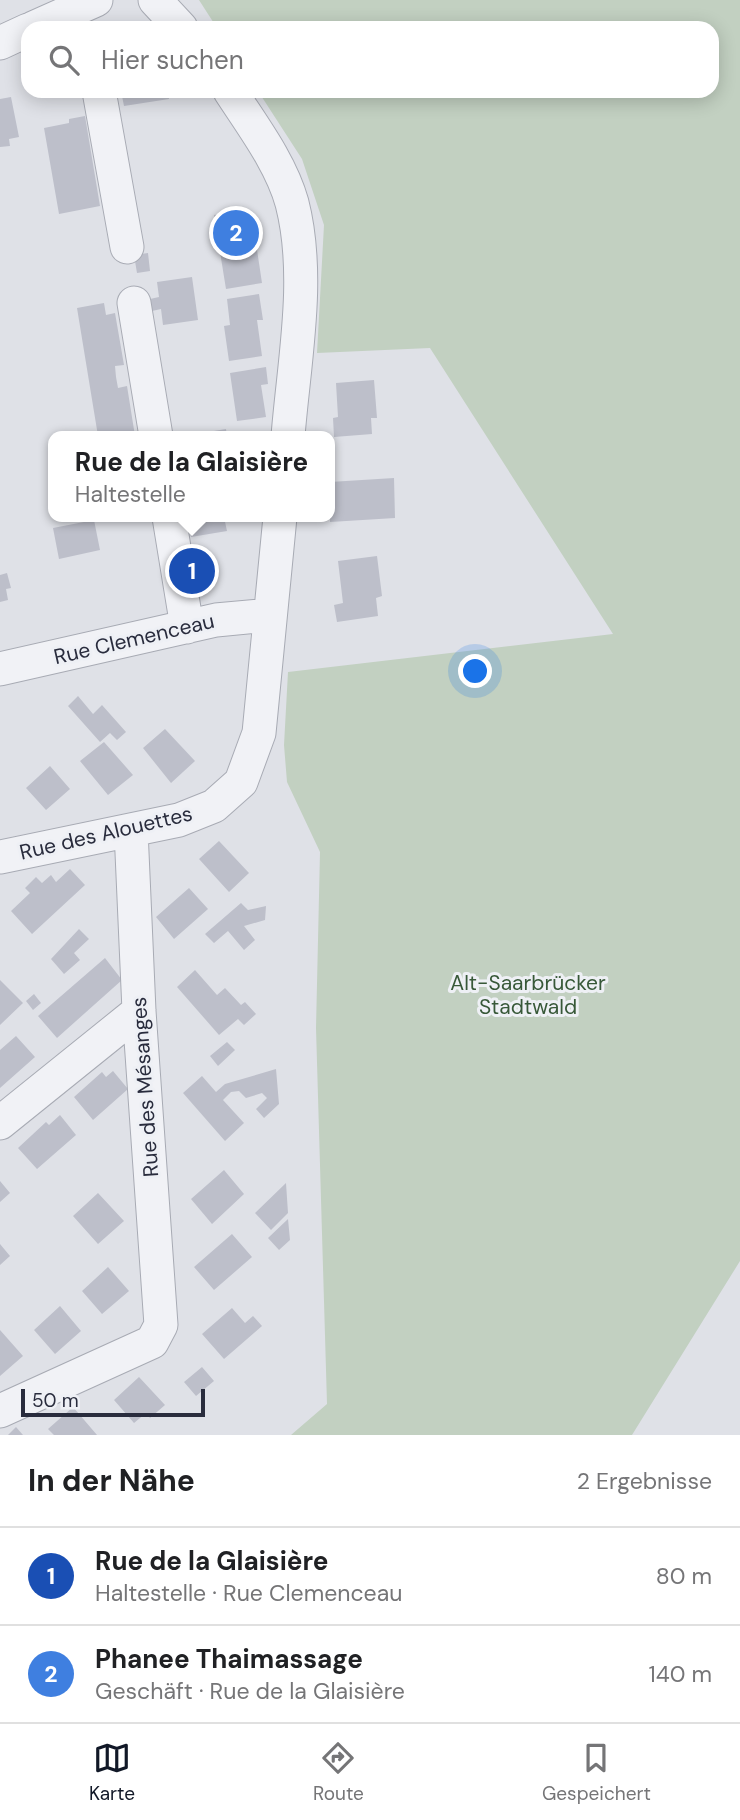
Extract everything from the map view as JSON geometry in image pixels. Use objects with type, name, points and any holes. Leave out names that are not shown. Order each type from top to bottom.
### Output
[{"type":"street","points":[[155,0],[174,21]]},
{"type":"street","points":[[56,21],[88,11]]},
{"type":"street","points":[[0,43],[21,33]]},
{"type":"street","points":[[100,98],[127,247]]},
{"type":"street","points":[[234,98],[279,173],[291,201],[297,230],[300,294],[288,431]]},
{"type":"street","points":[[134,303],[155,431]]},
{"type":"street","points":[[170,522],[187,628]]},
{"type":"street","name":"Rue des Alouettes","points":[[0,857],[179,820],[214,806],[241,782],[259,733],[279,522]]},
{"type":"street","name":"Rue Clemenceau","points":[[0,669],[216,620],[270,615]]},
{"type":"street","name":"Rue des Mésanges","points":[[0,1410],[152,1342],[161,1325],[139,1011],[131,830]]},
{"type":"street","points":[[0,1124],[139,1011]]},
{"type":"green space","name":"Alt-Saarbrücker Stadtwald","points":[[199,0],[740,0],[740,1261],[632,1435],[291,1435],[327,1404],[316,1028],[320,852],[287,782],[284,745],[288,672],[613,634],[430,348],[317,353],[324,225],[302,159],[263,98],[719,98],[719,21],[212,21]]},
{"type":"building","points":[[11,97],[19,137],[9,139],[10,146],[0,147],[0,99]]},
{"type":"building","points":[[122,98],[169,98],[169,99],[124,106]]},
{"type":"building","points":[[85,116],[100,206],[59,214],[44,128],[69,123],[69,119]]},
{"type":"building","points":[[251,210],[262,283],[226,289],[214,215]]},
{"type":"building","points":[[148,253],[150,271],[137,273],[134,255]]},
{"type":"building","points":[[192,277],[198,320],[163,325],[161,309],[152,311],[150,299],[159,297],[157,282]]},
{"type":"building","points":[[259,294],[263,320],[257,320],[262,356],[229,361],[224,326],[230,325],[227,299]]},
{"type":"building","points":[[104,303],[106,315],[115,313],[124,365],[115,366],[116,377],[118,388],[127,386],[134,431],[97,431],[77,308]]},
{"type":"building","points":[[266,367],[268,384],[261,385],[266,417],[237,421],[230,373]]},
{"type":"building","points":[[374,380],[377,418],[371,418],[372,434],[335,437],[333,418],[338,417],[336,383]]},
{"type":"building","points":[[394,478],[395,518],[335,522],[335,482]]},
{"type":"building","points":[[94,522],[100,550],[59,559],[53,528]]},
{"type":"building","points":[[189,522],[225,522],[227,531],[191,537]]},
{"type":"building","points":[[377,556],[382,596],[376,598],[378,616],[337,622],[334,605],[343,603],[338,561]]},
{"type":"building","points":[[7,573],[11,588],[6,589],[8,600],[0,602],[0,575]]},
{"type":"building","points":[[78,696],[93,714],[102,705],[126,732],[117,740],[110,733],[100,742],[68,706]]},
{"type":"building","points":[[165,729],[195,761],[171,783],[143,748]]},
{"type":"building","points":[[104,742],[133,775],[108,795],[80,761]]},
{"type":"building","points":[[50,766],[70,789],[46,810],[26,788]]},
{"type":"building","points":[[219,841],[249,873],[229,892],[199,859]]},
{"type":"building","points":[[70,869],[85,885],[32,934],[11,911],[30,893],[25,888],[36,877],[42,883],[51,875],[56,882]]},
{"type":"building","points":[[189,888],[208,909],[174,939],[156,917]]},
{"type":"building","points":[[241,903],[248,910],[266,906],[265,920],[244,926],[255,940],[244,950],[228,931],[214,943],[205,934]]},
{"type":"building","points":[[79,929],[89,939],[74,953],[80,960],[64,974],[51,959]]},
{"type":"building","points":[[105,958],[122,980],[57,1038],[38,1016]]},
{"type":"building","points":[[195,970],[217,995],[225,988],[241,1005],[245,1002],[256,1014],[244,1025],[238,1019],[219,1035],[177,987]]},
{"type":"building","points":[[0,980],[23,1003],[0,1025]]},
{"type":"building","points":[[34,994],[41,1003],[33,1010],[26,1001]]},
{"type":"building","points":[[16,1036],[35,1057],[0,1088],[0,1050]]},
{"type":"building","points":[[227,1042],[235,1050],[218,1066],[210,1056]]},
{"type":"building","points":[[276,1069],[279,1104],[264,1118],[256,1109],[267,1098],[262,1093],[246,1098],[239,1091],[231,1092],[223,1100],[244,1123],[225,1141],[183,1093],[202,1076],[216,1092],[225,1084]]},
{"type":"building","points":[[113,1071],[128,1089],[93,1120],[74,1097],[102,1072],[106,1077]]},
{"type":"building","points":[[60,1115],[76,1135],[37,1169],[18,1148],[46,1122],[49,1125]]},
{"type":"building","points":[[224,1170],[244,1194],[212,1224],[191,1199]]},
{"type":"building","points":[[0,1181],[10,1193],[0,1202]]},
{"type":"building","points":[[286,1183],[288,1213],[271,1230],[255,1213]]},
{"type":"building","points":[[98,1193],[124,1221],[98,1244],[73,1216]]},
{"type":"building","points":[[288,1219],[290,1240],[279,1250],[268,1238]]},
{"type":"building","points":[[232,1234],[252,1257],[214,1290],[194,1267]]},
{"type":"building","points":[[0,1244],[10,1256],[0,1265]]},
{"type":"building","points":[[108,1267],[129,1291],[102,1314],[82,1291]]},
{"type":"building","points":[[60,1306],[81,1331],[55,1354],[34,1330]]},
{"type":"building","points":[[232,1308],[245,1323],[253,1316],[262,1326],[224,1359],[202,1334]]},
{"type":"building","points":[[0,1330],[23,1356],[0,1376]]},
{"type":"building","points":[[202,1367],[214,1381],[196,1396],[184,1382]]},
{"type":"building","points":[[139,1377],[165,1405],[150,1418],[146,1413],[134,1423],[114,1400]]},
{"type":"building","points":[[73,1407],[97,1435],[54,1435],[48,1429]]},
{"type":"building","points":[[16,1427],[23,1435],[8,1435]]},
{"type":"place","name":"Phanee Thaimassage","points":[[236,233]]},
{"type":"place","name":"Rue de la Glaisière","points":[[192,571]]}]
